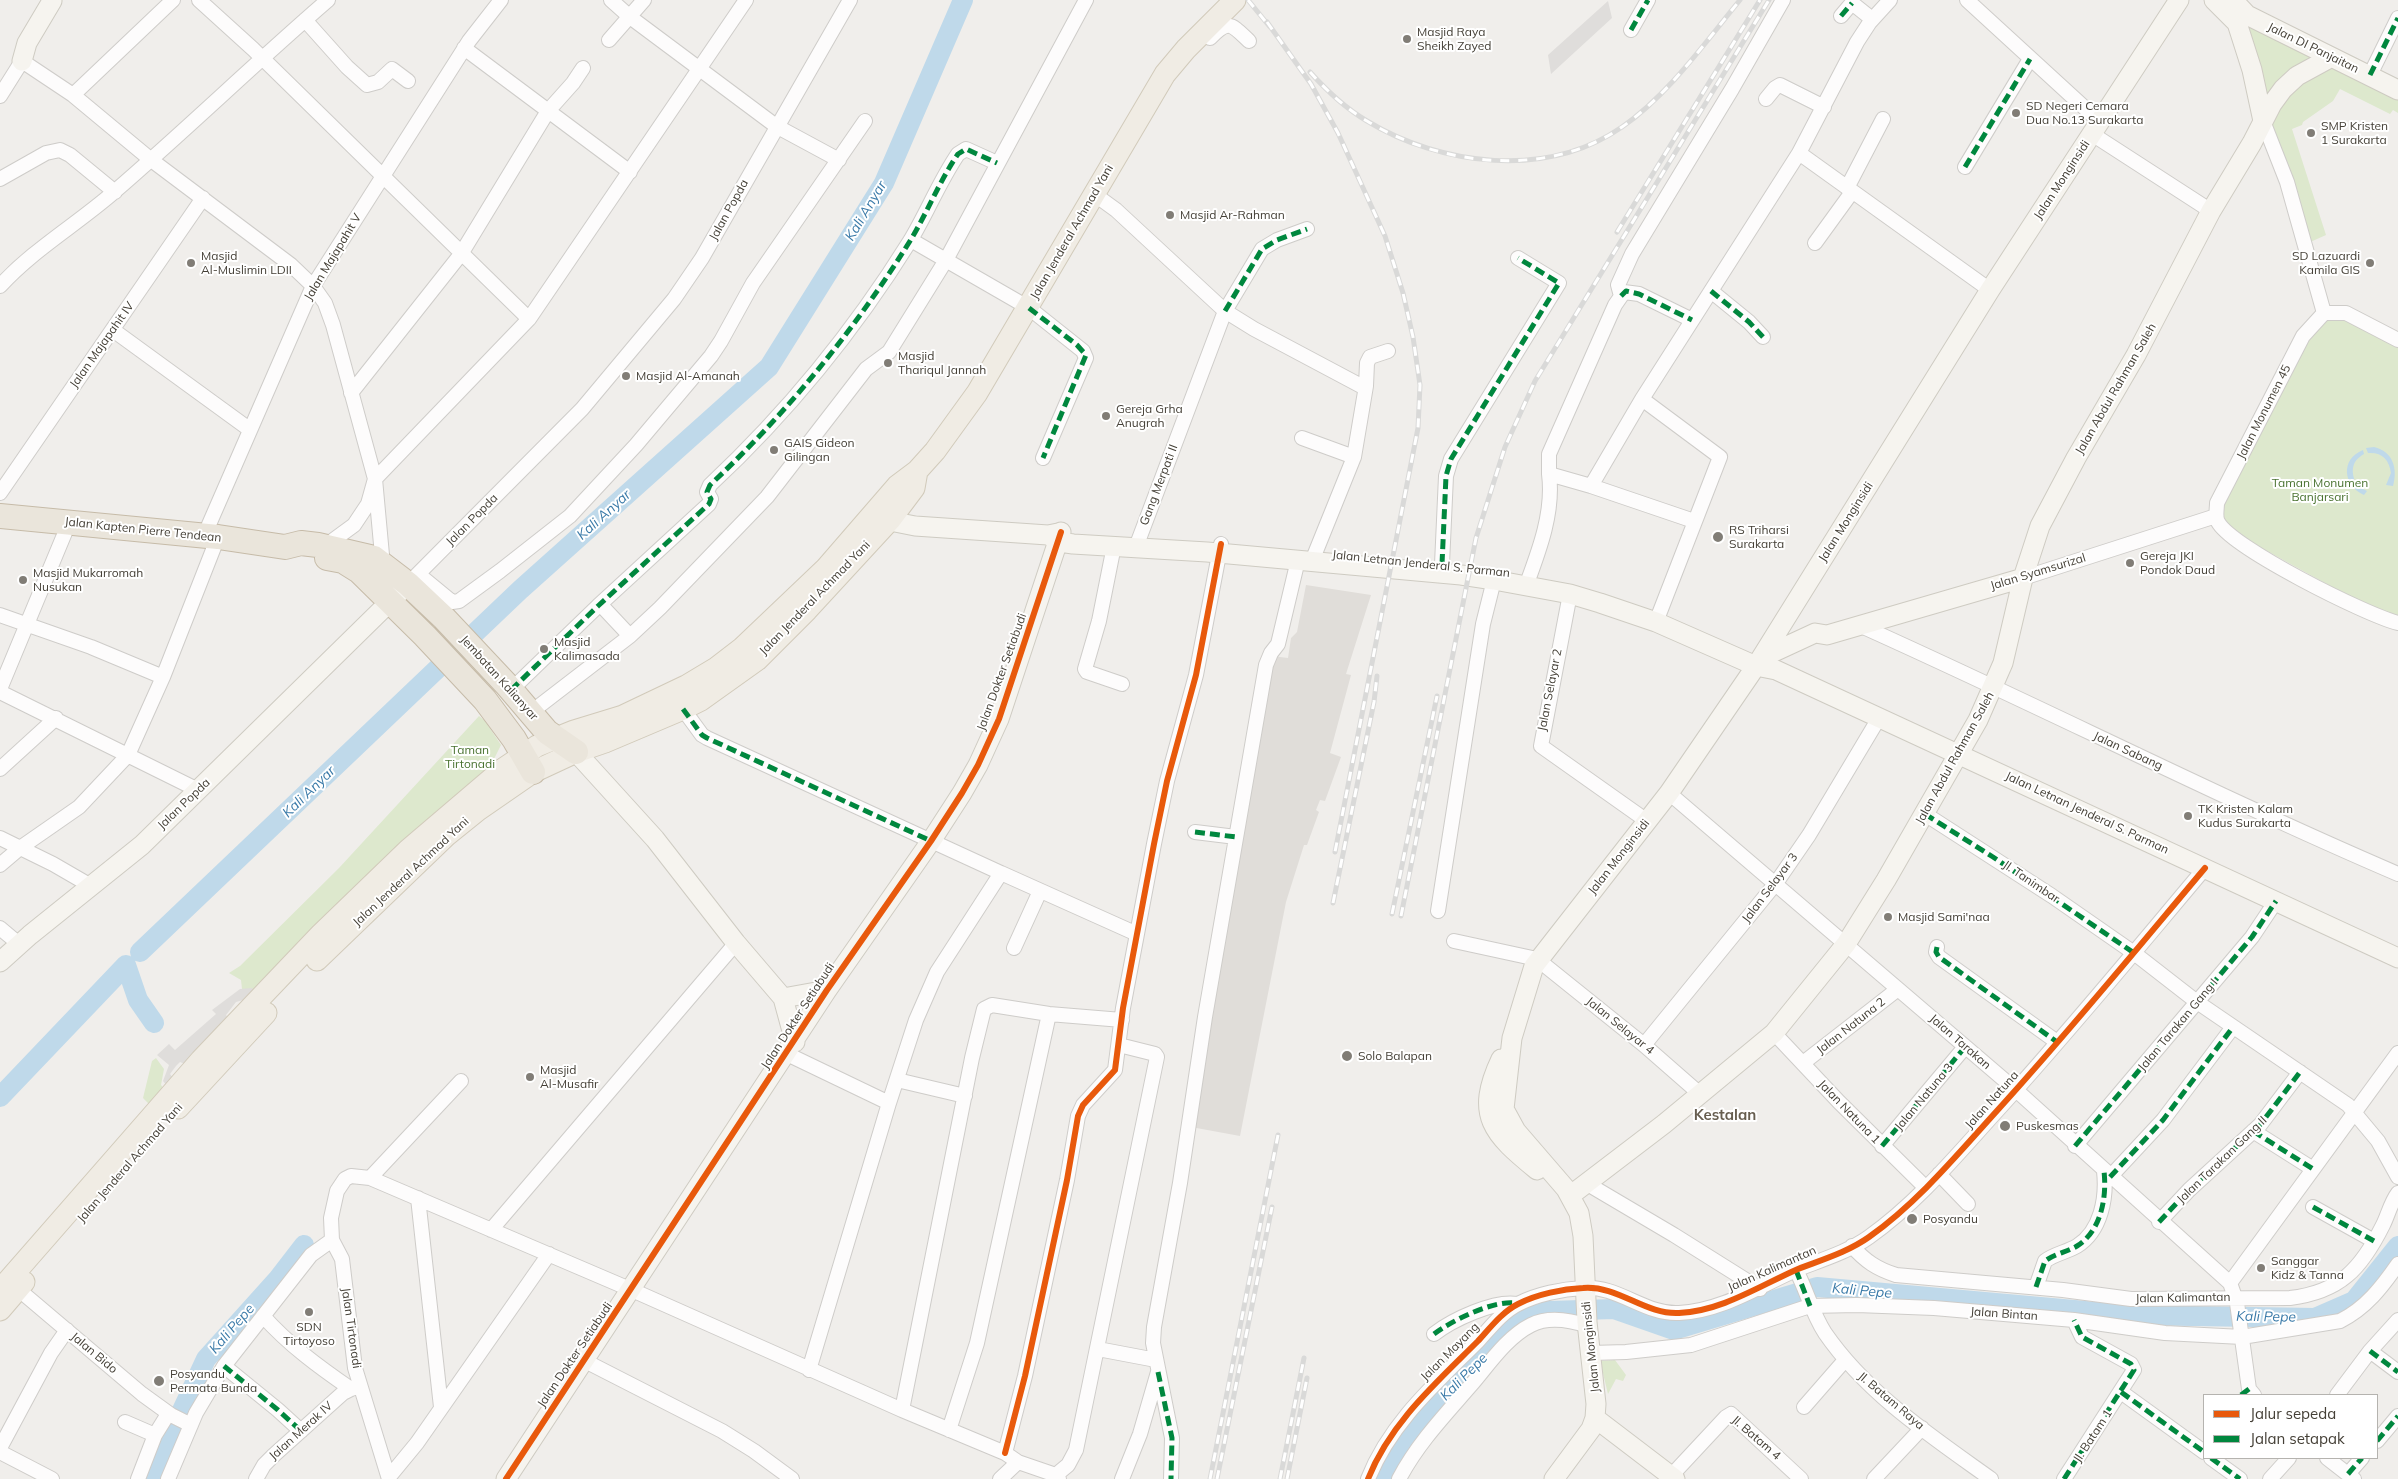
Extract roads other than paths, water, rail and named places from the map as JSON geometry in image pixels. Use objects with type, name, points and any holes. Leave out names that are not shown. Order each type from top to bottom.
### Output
[{"type":"highway","name":"Jalan Kapten Pierre Tendean","points":[[0,516],[210,537],[285,547],[297,553],[322,551],[352,565],[382,583],[425,636]]},
{"type":"highway","name":"Jalan Kapten Pierre Tendean","points":[[382,583],[413,579],[444,618]]},
{"type":"highway","name":"Jembatan Kalianyar","points":[[444,618],[554,738],[576,752]]},
{"type":"highway","name":"Jembatan Kalianyar","points":[[425,636],[485,700],[528,763]]},
{"type":"main road","points":[[22,61],[27,43],[52,0]]},
{"type":"main road","name":"Jalan Jenderal Achmad Yani","points":[[0,1310],[9,1290],[178,1096],[411,868],[478,810],[554,738],[602,733],[683,709],[702,700],[757,660],[807,610],[881,516],[902,480],[917,471],[944,441],[972,400],[1029,308],[1165,74],[1186,49],[1235,0]]},
{"type":"main road","name":"Jalan Monginsidi","points":[[1595,1418],[1596,1404],[1587,1324],[1581,1220],[1569,1192],[1503,1127],[1503,1101],[1512,1038],[1527,983],[1537,959],[1670,792],[1765,664],[1990,290],[2178,0]]},
{"type":"main road","points":[[2214,0],[2242,19],[2263,121]]},
{"type":"main road","name":"Jalan DI Panjaitan","points":[[2233,0],[2242,19],[2370,75],[2398,90]]},
{"type":"main road","name":"Jalan Abdul Rahman Saleh","points":[[1569,1192],[1586,1184],[1774,1033],[1846,944],[1960,754],[1995,686],[2003,663],[2023,578],[2040,526],[2136,355],[2211,210],[2252,143],[2272,104],[2283,89],[2297,76],[2330,58]]},
{"type":"main road","name":"Jalan Jenderal Achmad Yani","points":[[528,763],[576,752],[623,716],[686,686],[716,668],[742,648],[881,516]]},
{"type":"main road","name":"Jalan Letnan Jenderal S. Parman","points":[[881,516],[915,526],[1220,548],[1494,580],[1571,585],[1658,618],[1765,664],[2398,958]]},
{"type":"main road","name":"Jalan Letnan Jenderal S. Parman","points":[[1056,536],[1114,546],[1138,542]]},
{"type":"main road","name":"Jalan Dokter Setiabudi","points":[[506,1479],[828,990],[931,841],[978,765],[999,720],[1056,536]]},
{"type":"main road","name":"Jalan Letnan Jenderal S. Parman","points":[[1308,558],[1442,564],[1528,581],[1658,618]]},
{"type":"main road","name":"Jalan Syamsurizal","points":[[1765,664],[1815,634],[1827,635],[2023,578]]},
{"type":"main road","name":"Jalan Popda","points":[[0,962],[91,886],[132,855],[198,790],[382,583]]},
{"type":"main road","points":[[576,752],[655,839],[736,944],[783,998],[791,1048]]},
{"type":"main road","points":[[783,998],[828,990]]},
{"type":"main road","points":[[1554,1479],[1585,1439],[1595,1418],[1673,1477]]},
{"type":"street","points":[[73,95],[173,0]]},
{"type":"street","points":[[199,0],[529,319]]},
{"type":"street","points":[[0,286],[28,258],[115,192],[261,58],[328,0]]},
{"type":"street","name":"Jalan Majapahit V","points":[[0,865],[20,848],[79,807],[128,755],[164,676],[210,537],[249,429],[312,286],[464,48],[501,0]]},
{"type":"street","points":[[611,0],[630,17],[699,66],[776,126],[839,160]]},
{"type":"street","points":[[609,40],[644,0]]},
{"type":"street","points":[[322,551],[354,525],[368,504],[375,479],[529,319],[630,172],[699,66],[746,0]]},
{"type":"street","name":"Jalan Popda","points":[[413,579],[582,410],[674,300],[702,258],[850,0]]},
{"type":"street","points":[[530,713],[630,636],[660,608],[767,498],[866,369],[889,352],[946,260],[1086,0]]},
{"type":"street","points":[[1631,30],[1648,0]]},
{"type":"street","points":[[1621,296],[1618,286],[1632,254],[1783,0]]},
{"type":"street","points":[[1591,486],[1642,398],[1799,153],[1857,42],[1872,19],[1890,0]]},
{"type":"street","points":[[1967,0],[2030,59],[2096,128],[2211,210]]},
{"type":"street","points":[[1841,16],[1852,3],[1872,19]]},
{"type":"street","points":[[2370,75],[2398,18]]},
{"type":"street","points":[[305,20],[347,67],[367,85],[378,82],[392,69],[408,81]]},
{"type":"street","points":[[1165,74],[1181,66],[1222,26],[1234,26],[1249,40]]},
{"type":"street","points":[[464,48],[630,172]]},
{"type":"street","points":[[1965,167],[2030,59]]},
{"type":"street","points":[[0,96],[22,61],[73,95],[150,159],[291,265],[312,286],[325,303],[333,325],[375,479],[382,583]]},
{"type":"street","points":[[351,393],[461,254],[548,111],[573,83],[583,68]]},
{"type":"street","points":[[1766,98],[1780,85],[1824,107]]},
{"type":"street","points":[[1815,243],[1850,190],[1883,120]]},
{"type":"street","points":[[413,579],[452,602],[459,600],[500,571],[570,516],[636,445],[711,356],[753,283],[866,121]]},
{"type":"street","points":[[2263,121],[2287,182],[2324,313],[2346,312],[2398,340]]},
{"type":"street","points":[[509,687],[706,507],[711,500],[707,494],[710,485],[751,447],[818,371],[911,240],[958,154],[966,149],[997,163]]},
{"type":"street","points":[[0,179],[46,153],[60,150],[70,155],[115,192]]},
{"type":"street","points":[[1799,153],[1990,290]]},
{"type":"street","points":[[1094,194],[1116,210],[1225,311],[1261,333],[1365,388]]},
{"type":"street","name":"Jalan Majapahit IV","points":[[0,493],[203,198]]},
{"type":"street","name":"Gang Merpati II","points":[[1138,542],[1225,311],[1262,249],[1277,240],[1307,229]]},
{"type":"street","points":[[911,240],[1029,308],[1077,345],[1086,355],[1043,458]]},
{"type":"street","points":[[1442,564],[1446,476],[1451,459],[1559,283],[1518,258]]},
{"type":"street","points":[[1711,291],[1749,322],[1762,337]]},
{"type":"street","points":[[1528,581],[1546,521],[1550,492],[1550,454],[1621,296],[1626,292],[1639,294],[1692,320]]},
{"type":"street","name":"Jalan Monumen 45","points":[[2216,516],[2217,503],[2303,336],[2324,313]]},
{"type":"street","points":[[112,330],[249,429]]},
{"type":"street","points":[[1171,1479],[1172,1438],[1153,1343],[1154,1327],[1180,1183],[1205,1018],[1267,662],[1278,644],[1308,558],[1354,457],[1368,360],[1388,351]]},
{"type":"street","points":[[1642,398],[1719,455],[1720,462],[1694,521],[1658,618]]},
{"type":"street","points":[[1302,438],[1354,457]]},
{"type":"street","points":[[1549,474],[1591,486],[1694,521]]},
{"type":"street","points":[[2216,516],[2226,532],[2248,548],[2350,604],[2380,618],[2398,622]]},
{"type":"street","name":"Jalan Syamsurizal","points":[[2023,578],[2216,516]]},
{"type":"street","points":[[69,523],[0,691],[198,790]]},
{"type":"street","points":[[1114,546],[1099,621],[1085,669],[1122,684]]},
{"type":"street","points":[[1005,1453],[1025,1376],[1067,1180],[1078,1116],[1083,1105],[1115,1070],[1137,934],[1168,781],[1196,675],[1220,548]]},
{"type":"street","points":[[1438,911],[1483,624],[1494,580]]},
{"type":"street","name":"Jalan Selayar 2","points":[[1570,594],[1541,746],[1647,821]]},
{"type":"street","points":[[600,604],[630,636]]},
{"type":"street","points":[[0,615],[164,676]]},
{"type":"street","name":"Jalan Sabang","points":[[1859,625],[1995,686],[2138,756],[2398,874]]},
{"type":"street","points":[[683,709],[702,735],[707,738],[1137,934]]},
{"type":"street","points":[[0,768],[56,718]]},
{"type":"street","name":"Jalan Selayar 3","points":[[1644,1045],[1776,883],[1809,835],[1879,718]]},
{"type":"street","name":"Jalan Tarakan","points":[[1670,792],[2016,1090],[2159,1222],[2230,1283]]},
{"type":"street","name":"Jl. Tanimbar","points":[[1925,814],[2008,867],[2134,954],[2197,1002],[2348,1105],[2378,1141],[2398,1177]]},
{"type":"street","points":[[1195,832],[1236,837]]},
{"type":"street","points":[[0,838],[91,886]]},
{"type":"street","name":"Jalan Natuna","points":[[1852,1246],[1868,1238],[1926,1188],[2058,1042],[2205,868]]},
{"type":"street","points":[[809,1370],[889,1103],[916,1020],[937,972],[1001,873]]},
{"type":"street","points":[[1014,948],[1040,891]]},
{"type":"street","name":"Jalan Tarakan Gang I","points":[[2075,1146],[2252,937],[2276,901]]},
{"type":"street","points":[[0,928],[20,944]]},
{"type":"street","points":[[1454,941],[1537,959]]},
{"type":"street","points":[[491,1230],[736,944]]},
{"type":"street","points":[[1937,947],[1936,952],[1940,957],[2058,1042]]},
{"type":"street","name":"Jalan Selayar 4","points":[[1537,959],[1644,1045],[1700,1094]]},
{"type":"street","name":"Jalan Natuna 2","points":[[1803,1063],[1898,989]]},
{"type":"street","points":[[902,1410],[972,1058],[986,1006],[992,1005],[1049,1014],[1122,1020]]},
{"type":"street","points":[[949,1430],[977,1343],[1049,1014]]},
{"type":"street","points":[[2036,1287],[2045,1261],[2076,1246],[2095,1227],[2104,1195],[2107,1174],[2164,1120],[2233,1027]]},
{"type":"street","name":"Jalan Natuna 1","points":[[1774,1033],[1882,1146],[1926,1188]]},
{"type":"street","points":[[461,1081],[370,1178],[632,1290],[809,1370],[1005,1453],[1018,1462],[1057,1477],[1074,1456],[1098,1349],[1157,1057],[1155,1054],[1119,1046]]},
{"type":"street","name":"Jalan Natuna 3","points":[[1882,1146],[1965,1047]]},
{"type":"street","points":[[791,1048],[889,1103]]},
{"type":"street","points":[[2248,1393],[2242,1334],[2236,1300],[2230,1283],[2398,1053]]},
{"type":"street","name":"Jalan Tarakan Gang II","points":[[2159,1222],[2253,1131],[2286,1093],[2300,1072]]},
{"type":"street","points":[[897,1080],[965,1096]]},
{"type":"street","points":[[2253,1131],[2313,1169]]},
{"type":"street","points":[[1939,1174],[1968,1204]]},
{"type":"street","name":"Jalan Tirtonadi","points":[[370,1178],[351,1176],[345,1179],[337,1191],[331,1218],[332,1240],[342,1259],[356,1388],[389,1478]]},
{"type":"street","points":[[1586,1184],[1674,1235],[1760,1289]]},
{"type":"street","name":"Jalan Kalimantan","points":[[1585,1291],[1614,1292],[1647,1307],[1670,1313],[1693,1311],[1760,1289],[1798,1273],[1852,1246],[1864,1260],[1879,1270],[1896,1275],[2036,1287],[2131,1299],[2236,1300],[2290,1298],[2309,1295],[2337,1285],[2374,1241],[2398,1194]]},
{"type":"street","points":[[418,1198],[441,1407]]},
{"type":"street","points":[[2313,1207],[2374,1241]]},
{"type":"street","points":[[138,1479],[155,1435],[178,1418],[208,1390],[224,1366],[311,1255],[332,1240]]},
{"type":"street","points":[[389,1478],[417,1443],[549,1254]]},
{"type":"street","name":"Jalan Bintan","points":[[1591,1353],[1626,1352],[1691,1345],[1712,1340],[1808,1301],[2074,1320],[2165,1333],[2242,1334],[2340,1320],[2350,1315],[2376,1293],[2398,1264]]},
{"type":"street","name":"Jl. Batam Raya","points":[[1798,1273],[1808,1301],[1825,1333],[1846,1360],[1877,1392],[1991,1479]]},
{"type":"street","name":"Jalan Bido","points":[[9,1290],[67,1330],[178,1418]]},
{"type":"street","name":"Jalan Mayang","points":[[1368,1479],[1383,1447],[1417,1403],[1492,1326],[1518,1304],[1534,1298],[1585,1291]]},
{"type":"street","points":[[1434,1334],[1449,1324],[1487,1308],[1508,1303],[1518,1304]]},
{"type":"street","points":[[263,1316],[299,1352],[356,1388]]},
{"type":"street","points":[[1399,1479],[1415,1451],[1439,1421],[1482,1371],[1519,1333],[1532,1325],[1555,1320],[1587,1324]]},
{"type":"street","name":"Jl. Batam 1","points":[[2064,1479],[2134,1370],[2134,1366],[2082,1337],[2074,1320]]},
{"type":"street","points":[[2338,1394],[2370,1351],[2398,1320]]},
{"type":"street","points":[[52,1479],[0,1450],[51,1353],[67,1330]]},
{"type":"street","points":[[1098,1349],[1157,1366]]},
{"type":"street","points":[[2370,1351],[2398,1372]]},
{"type":"street","points":[[1804,1407],[1846,1360]]},
{"type":"street","points":[[585,1361],[722,1431],[754,1451],[792,1479]]},
{"type":"street","points":[[224,1366],[286,1416],[301,1432]]},
{"type":"street","points":[[1122,1479],[1140,1434],[1157,1366]]},
{"type":"street","name":"Jalan Merak IV","points":[[256,1479],[264,1465],[343,1393],[356,1388]]},
{"type":"street","points":[[2121,1392],[2203,1451]]},
{"type":"street","name":"Jl. Batam 4","points":[[1673,1477],[1726,1417],[1731,1414],[1801,1479]]},
{"type":"street","points":[[2378,1439],[2398,1416]]},
{"type":"street","points":[[168,1479],[178,1418]]},
{"type":"street","points":[[125,1422],[155,1435]]},
{"type":"street","points":[[1874,1479],[1922,1428]]},
{"type":"street","points":[[2212,1459],[2240,1479]]},
{"type":"street","points":[[2270,1479],[2288,1459]]},
{"type":"street","points":[[2329,1459],[2350,1477],[2361,1459]]},
{"type":"street","points":[[1000,1479],[1018,1462]]},
{"type":"water","points":[[2374,447],[2386,452],[2393,462],[2395,473],[2393,486],[2386,485],[2391,473],[2387,460],[2381,455],[2368,453],[2366,448]]},
{"type":"water","points":[[2363,450],[2364,454],[2354,464],[2353,472],[2357,486],[2367,491],[2364,495],[2352,485],[2348,479],[2347,472],[2350,460]]},
{"type":"waterway","name":"Kali Anyar","points":[[140,952],[520,590],[769,367],[884,183],[963,0]]},
{"type":"waterway","name":"Kali Anyar","points":[[0,1097],[126,965],[138,1000],[154,1023]]},
{"type":"waterway","name":"Kali Pepe","points":[[155,1479],[172,1432],[206,1359],[277,1280],[304,1245]]},
{"type":"waterway","name":"Kali Pepe","points":[[1383,1479],[1384,1472],[1424,1418],[1526,1314],[1549,1311],[1614,1309],[1674,1330],[1817,1287],[2130,1315],[2315,1318],[2354,1301],[2398,1246]]},
{"type":"railway","points":[[1248,0],[1270,27]]},
{"type":"railway","points":[[1310,72],[1351,111],[1396,136],[1428,148],[1460,156],[1494,160],[1528,160],[1561,154],[1593,144],[1622,127],[1655,100],[1685,68],[1740,0]]},
{"type":"railway","points":[[1617,232],[1760,0]]},
{"type":"railway","points":[[1401,916],[1476,538],[1505,447],[1535,381],[1769,0]]},
{"type":"railway","points":[[1267,22],[1311,84],[1338,133],[1385,236],[1403,293],[1413,337],[1420,385],[1418,428],[1335,852]]},
{"type":"railway","points":[[1333,903],[1374,702],[1377,676]]},
{"type":"railway","points":[[1392,914],[1437,696]]},
{"type":"railway","points":[[1210,1479],[1278,1135]]},
{"type":"railway","points":[[1217,1479],[1272,1207]]},
{"type":"railway","points":[[1280,1479],[1304,1358]]},
{"type":"railway","points":[[1287,1479],[1307,1378]]},
{"type":"place","name":"Masjid Raya Sheikh Zayed","points":[[1407,39]]},
{"type":"place","name":"SD Negeri Cemara Dua No.13 Surakarta","points":[[2016,113]]},
{"type":"place","name":"SMP Kristen 1 Surakarta","points":[[2311,133]]},
{"type":"place","name":"Masjid Ar-Rahman","points":[[1170,215]]},
{"type":"place","name":"Masjid Al-Muslimin LDII","points":[[191,263]]},
{"type":"place","name":"SD Lazuardi Kamila GIS","points":[[2370,263]]},
{"type":"place","name":"Masjid Thariqul Jannah","points":[[888,363]]},
{"type":"place","name":"Masjid Al-Amanah","points":[[626,376]]},
{"type":"place","name":"Gereja Grha Anugrah","points":[[1106,416]]},
{"type":"place","name":"GAIS Gideon Gilingan","points":[[774,450]]},
{"type":"place","name":"RS Triharsi Surakarta","points":[[1718,537]]},
{"type":"place","name":"Gereja JKI Pondok Daud","points":[[2130,563]]},
{"type":"place","name":"Masjid Mukarromah Nusukan","points":[[23,580]]},
{"type":"place","name":"Masjid Kalimasada","points":[[544,649]]},
{"type":"place","name":"TK Kristen Kalam Kudus Surakarta","points":[[2188,816]]},
{"type":"place","name":"Masjid Sami'naa","points":[[1888,917]]},
{"type":"place","name":"Solo Balapan","points":[[1347,1056]]},
{"type":"place","name":"Masjid Al-Musafir","points":[[530,1077]]},
{"type":"place","name":"Puskesmas","points":[[2005,1126]]},
{"type":"place","name":"Posyandu","points":[[1912,1219]]},
{"type":"place","name":"Sanggar Kidz & Tanna","points":[[2261,1268]]},
{"type":"place","name":"SDN Tirtoyoso","points":[[309,1312]]},
{"type":"place","name":"Posyandu Permata Bunda","points":[[159,1381]]},
{"type":"district","name":"Kestalan","points":[[1725,1115]]},
{"type":"park label","name":"Taman Monumen Banjarsari","points":[[2320,490]]},
{"type":"park label","name":"Taman Tirtonadi","points":[[470,757]]}]
